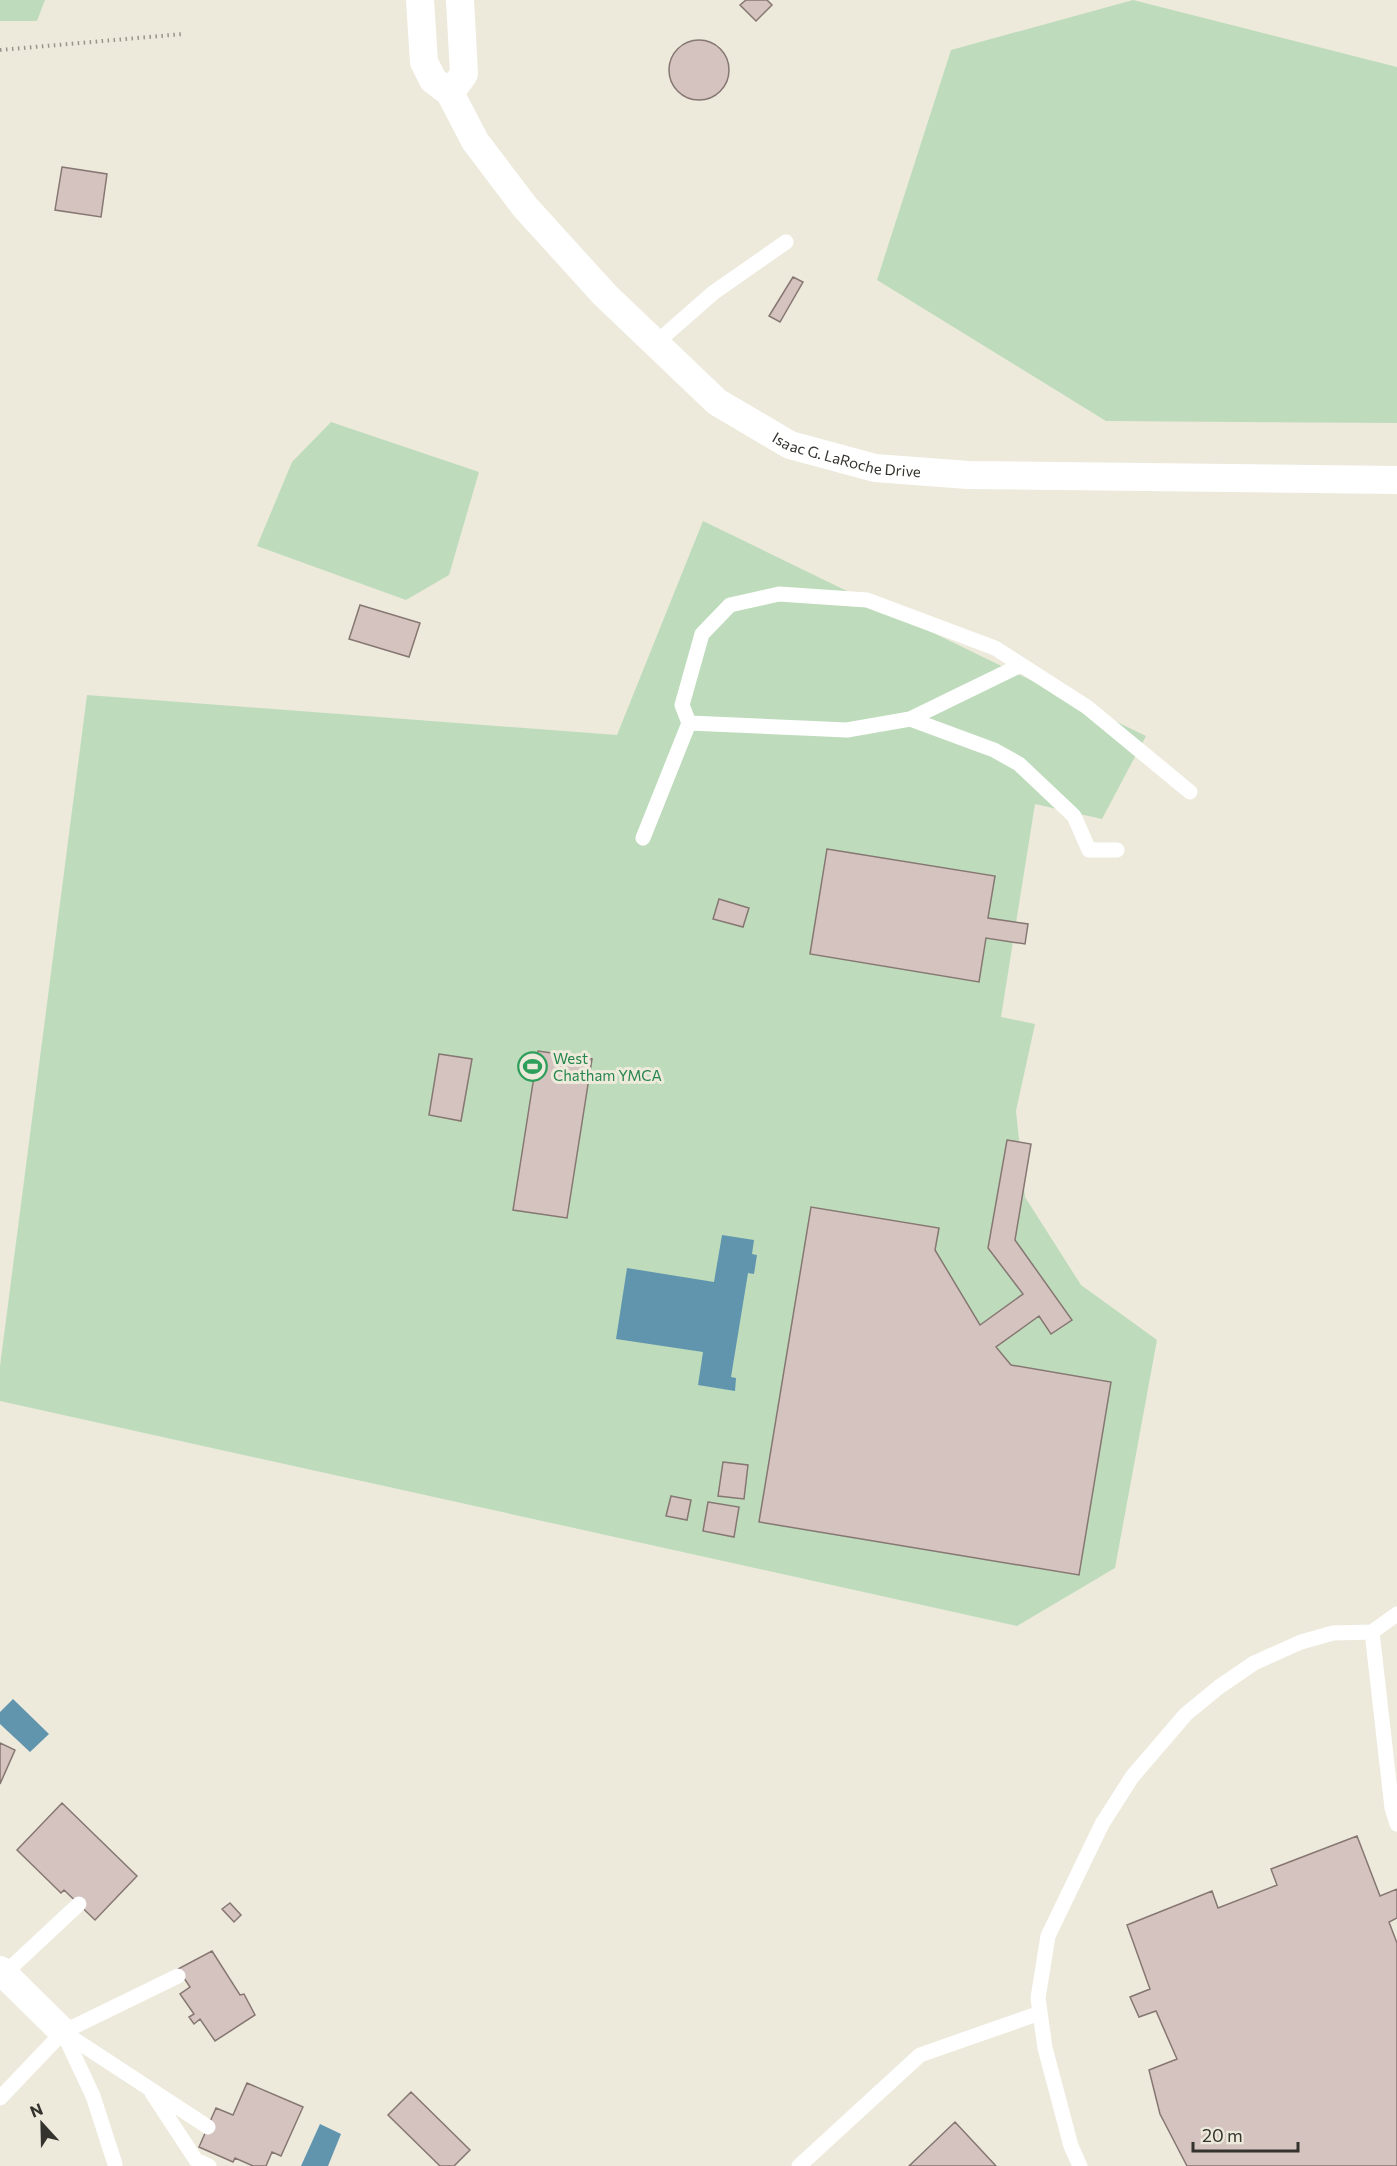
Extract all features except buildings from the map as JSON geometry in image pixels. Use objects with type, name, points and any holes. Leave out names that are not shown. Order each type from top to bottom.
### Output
[{"type":"street","name":"Isaac G. LaRoche Drive","points":[[420,0],[424,62],[433,80],[450,93],[475,141],[525,207],[605,295],[717,402],[790,445],[875,468],[968,475],[1397,480]]},
{"type":"street","points":[[450,93],[464,74],[460,0]]},
{"type":"street","points":[[2,1972],[63,2032]]},
{"type":"lane","points":[[656,343],[713,293],[786,243]]},
{"type":"lane","points":[[643,838],[688,723],[682,705],[702,634],[730,605],[779,594],[867,600],[995,648],[1087,707],[1190,792]]},
{"type":"lane","points":[[688,723],[847,730],[910,720],[1021,665]]},
{"type":"lane","points":[[910,720],[994,750],[1019,764],[1074,816],[1089,850],[1117,850]]},
{"type":"lane","points":[[1080,2166],[1071,2146],[1045,2048],[1038,1998],[1048,1936],[1102,1824],[1132,1777],[1186,1714],[1219,1687],[1254,1663],[1292,1646],[1333,1633],[1372,1632],[1397,1614]]},
{"type":"lane","points":[[1372,1632],[1392,1808],[1397,1824]]},
{"type":"lane","points":[[2,1972],[79,1904]]},
{"type":"lane","points":[[0,2097],[63,2032],[178,1976]]},
{"type":"lane","points":[[799,2166],[920,2055],[1040,2013]]},
{"type":"lane","points":[[63,2032],[208,2127]]},
{"type":"lane","points":[[63,2032],[93,2096],[115,2164]]},
{"type":"lane","points":[[149,2088],[196,2160],[209,2166]]},
{"type":"path","points":[[0,50],[183,34]]},
{"type":"green space","points":[[0,0],[45,0],[37,21],[0,21]]},
{"type":"green space","points":[[1133,0],[1397,67],[1397,423],[1106,421],[877,280],[951,50]]},
{"type":"green space","points":[[331,422],[479,472],[449,575],[406,600],[257,546],[292,462]]},
{"type":"green space","name":"West Chatham YMCA","points":[[703,521],[1146,736],[1102,819],[1035,804],[1001,1017],[1035,1024],[1016,1111],[1025,1197],[1081,1285],[1157,1340],[1115,1568],[1017,1626],[0,1401],[0,1366],[87,695],[617,735]]},
{"type":"water","points":[[722,1235],[754,1240],[752,1254],[757,1255],[754,1274],[748,1273],[731,1377],[736,1378],[735,1391],[698,1385],[703,1352],[616,1339],[627,1268],[714,1282]]},
{"type":"water","points":[[13,1699],[49,1734],[30,1752],[0,1724],[0,1712]]},
{"type":"water","points":[[320,2124],[341,2134],[328,2166],[301,2166]]},
{"type":"place","name":"West Chatham YMCA","points":[[532,1067]]}]
